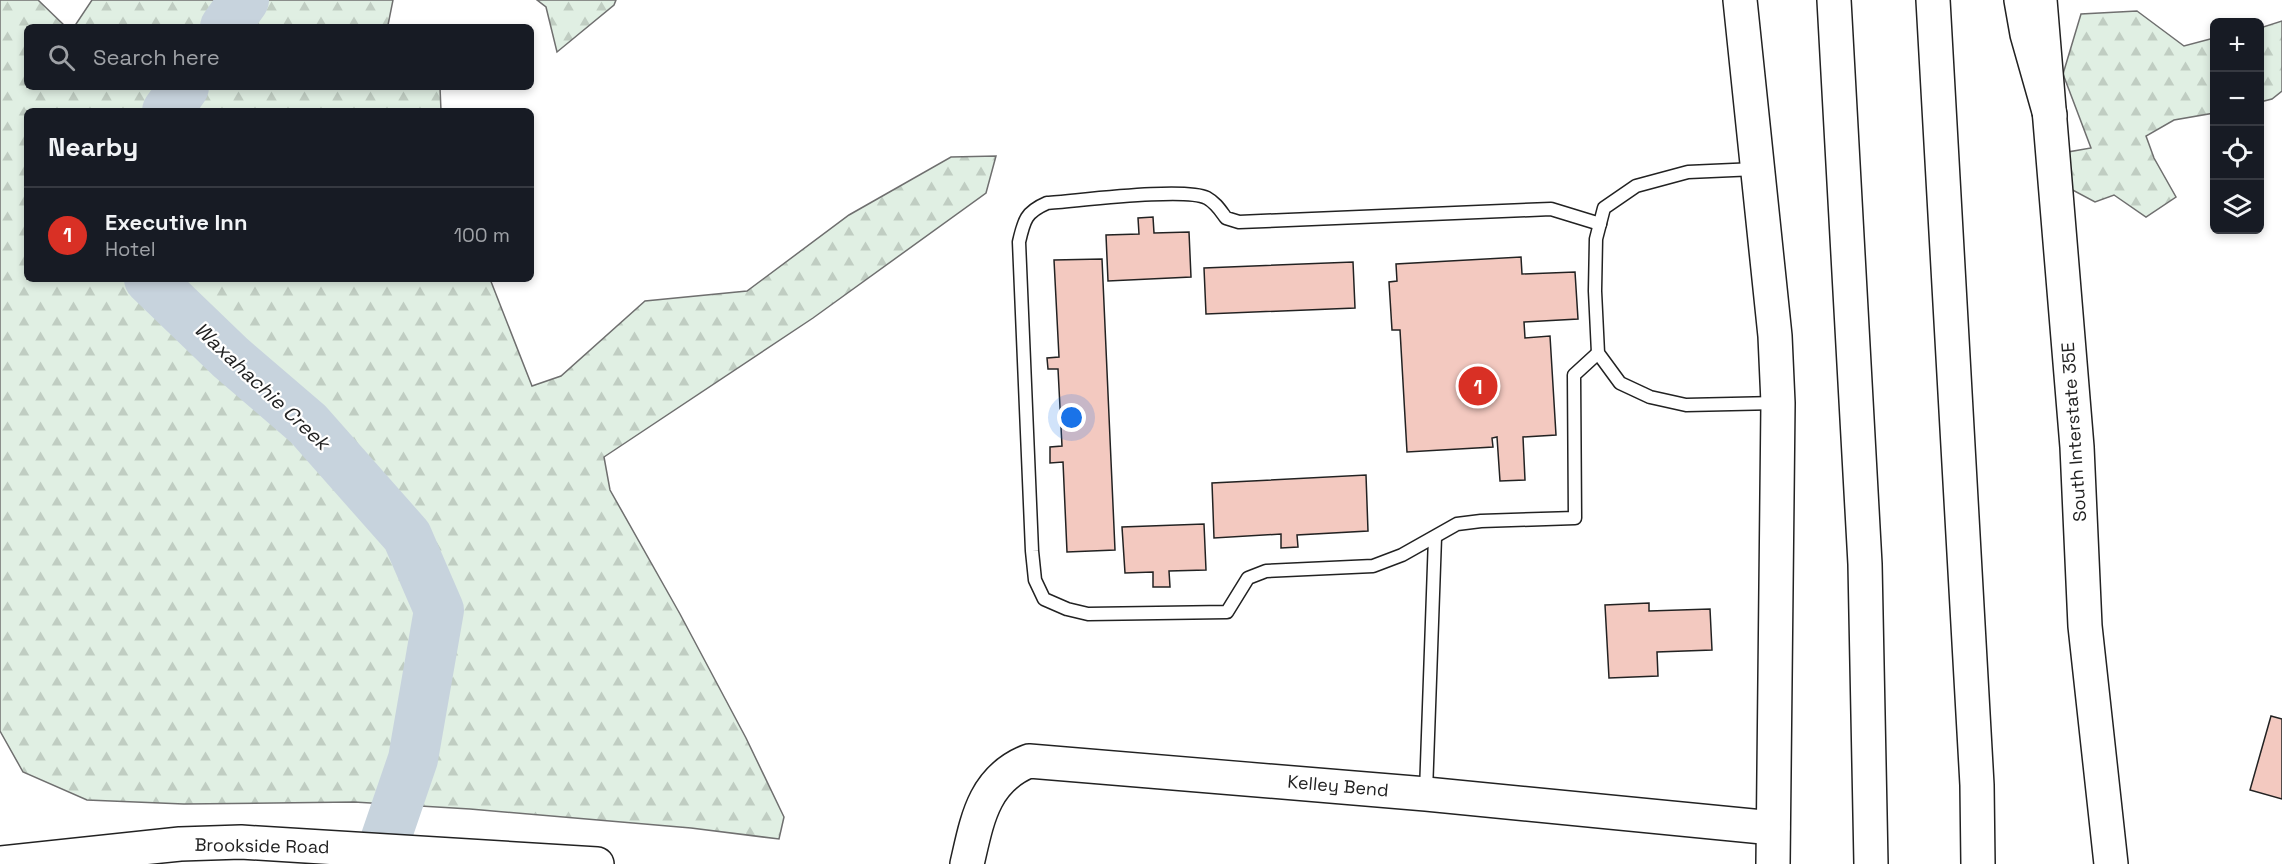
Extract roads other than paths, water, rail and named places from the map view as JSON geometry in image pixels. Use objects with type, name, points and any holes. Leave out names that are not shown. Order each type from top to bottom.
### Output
[{"type":"main road","points":[[1740,0],[1775,336],[1778,403],[1773,864]]},
{"type":"main road","points":[[1834,0],[1865,564],[1871,864]]},
{"type":"main road","points":[[1933,0],[1977,785],[1978,864]]},
{"type":"main road","points":[[2021,0],[2027,34],[2050,115]]},
{"type":"main road","name":"South Interstate 35E","points":[[2040,0],[2077,447],[2085,626],[2111,864]]},
{"type":"main road","name":"Kelley Bend","points":[[967,864],[976,825],[992,787],[1013,767],[1029,761],[1426,794],[1773,828]]},
{"type":"main road","name":"Brookside Road","points":[[0,863],[180,844],[241,842],[597,864]]},
{"type":"lane","points":[[1758,169],[1688,172],[1636,186],[1604,208],[1596,239],[1595,291],[1598,353],[1620,383],[1650,397],[1686,405],[1778,403]]},
{"type":"lane","points":[[1598,353],[1574,375],[1575,518],[1457,524],[1402,555],[1373,566],[1266,571],[1248,578],[1227,612],[1088,614],[1067,609],[1044,599],[1035,580],[1019,242],[1023,224],[1032,210],[1047,203],[1179,194],[1205,197],[1217,204],[1226,218],[1239,222],[1551,209],[1600,224]]},
{"type":"lane","points":[[1426,794],[1435,537]]},
{"type":"waterway","name":"Waxahachie Creek","points":[[227,24],[244,0]]},
{"type":"waterway","name":"Waxahachie Creek","points":[[169,108],[182,90]]},
{"type":"waterway","name":"Waxahachie Creek","points":[[152,282],[230,357],[308,424],[407,536],[439,610],[413,759],[377,864]]},
{"type":"place","name":"Executive Inn","points":[[1478,386]]}]
